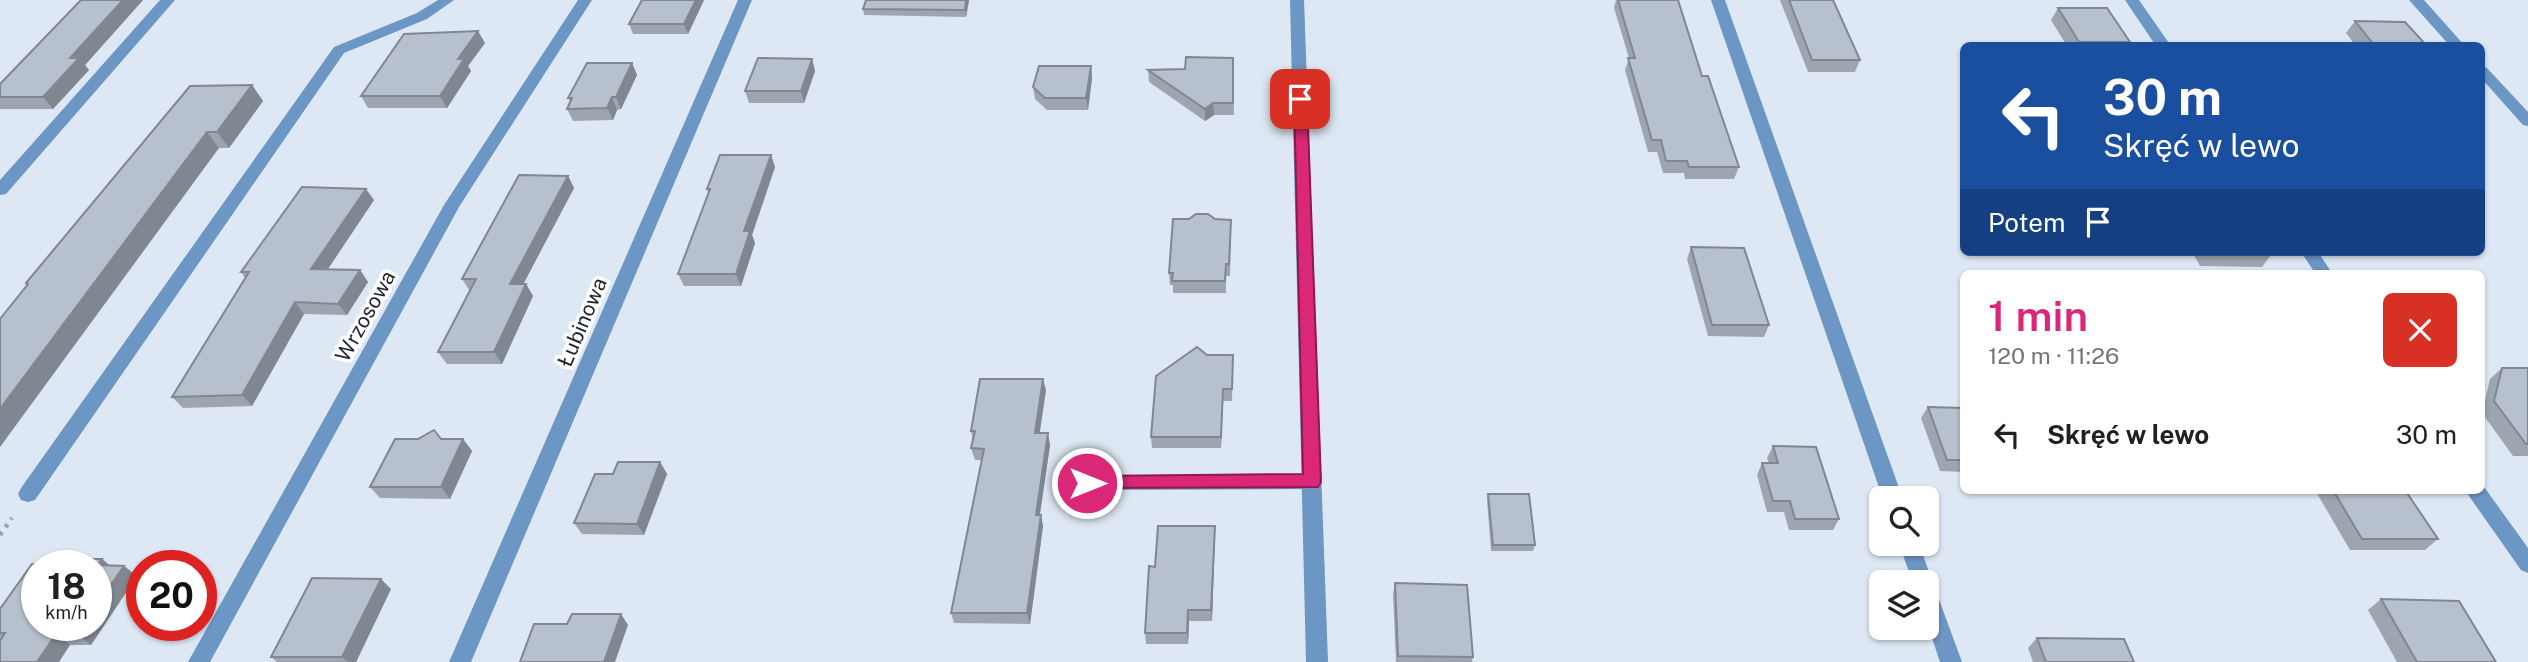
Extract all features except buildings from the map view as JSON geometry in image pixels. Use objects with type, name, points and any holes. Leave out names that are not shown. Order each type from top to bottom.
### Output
[{"type":"street","points":[[0,190],[169,0]]},
{"type":"street","points":[[28,494],[339,50],[354,41],[409,22],[446,0]]},
{"type":"street","name":"Wrzosowa","points":[[199,662],[452,205],[585,0]]},
{"type":"street","name":"Łubinowa","points":[[460,662],[746,0]]},
{"type":"street","points":[[1297,0],[1317,662]]},
{"type":"street","points":[[1717,0],[1888,486]]},
{"type":"street","points":[[2132,0],[2161,42]]},
{"type":"street","points":[[2416,0],[2454,42]]},
{"type":"street","points":[[2485,74],[2528,121]]},
{"type":"street","points":[[2479,494],[2528,564]]},
{"type":"street","points":[[1939,628],[1951,662]]},
{"type":"lane","points":[[1087,483],[1312,482]]},
{"type":"route","points":[[1087,483],[1312,482],[1300,99]]}]
